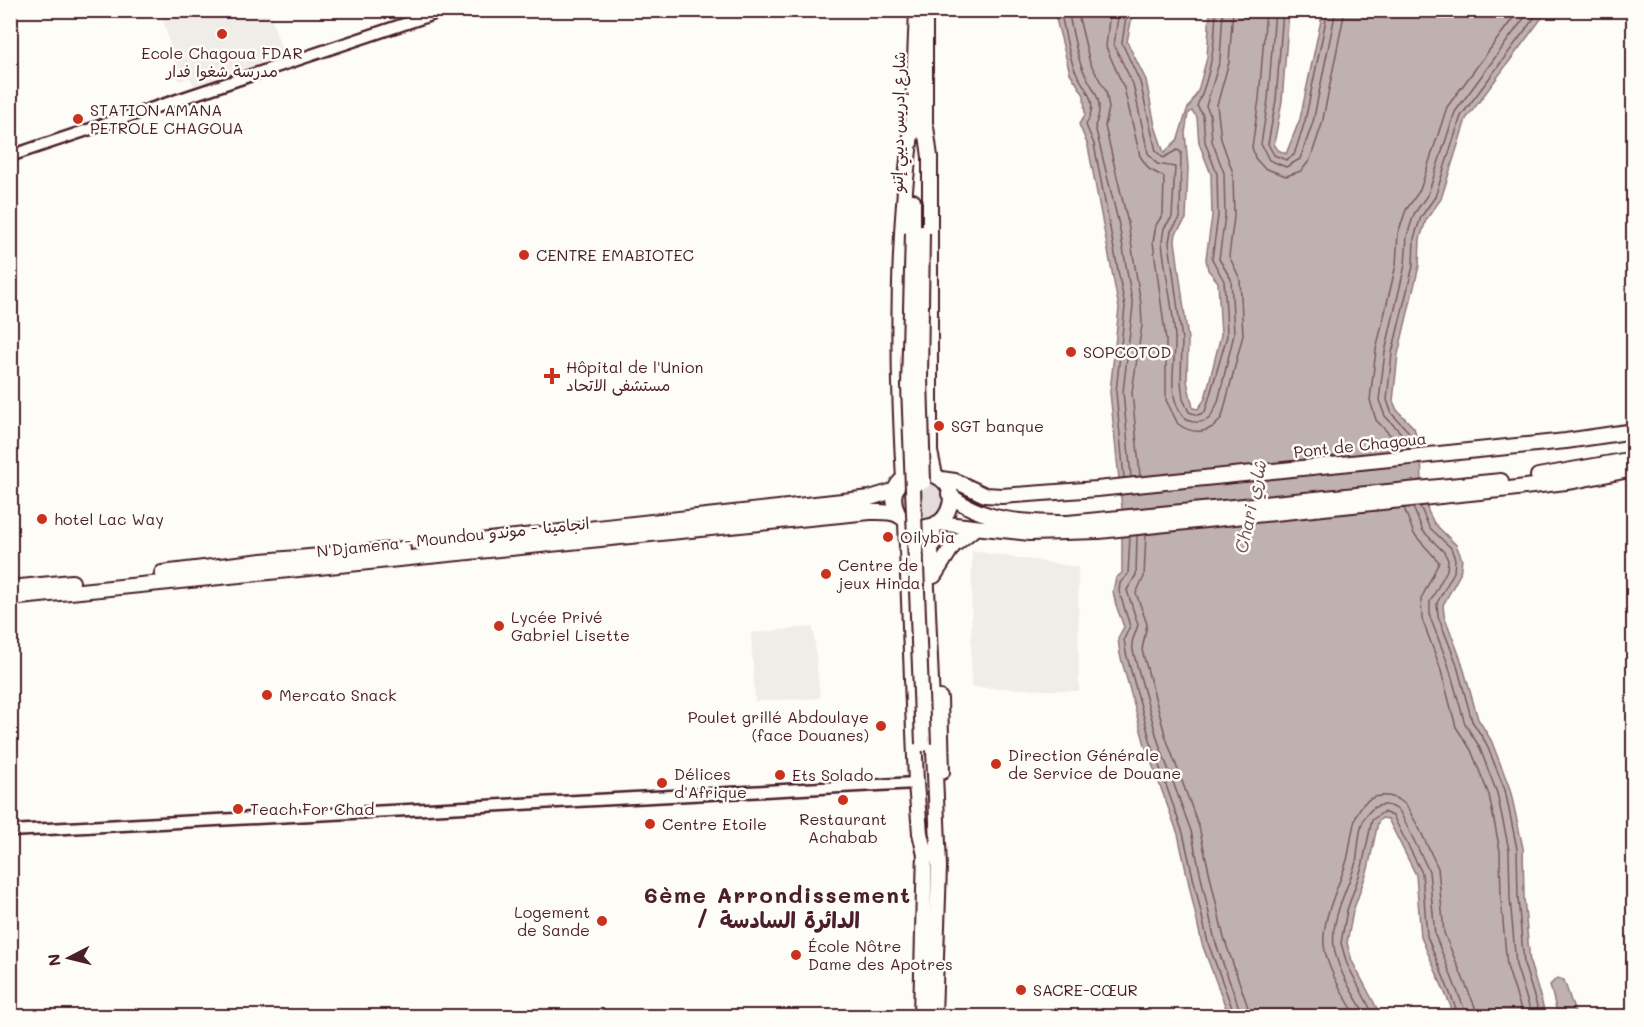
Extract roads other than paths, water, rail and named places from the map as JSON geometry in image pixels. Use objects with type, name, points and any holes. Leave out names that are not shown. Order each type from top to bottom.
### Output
[{"type":"main road","name":"شارع إدريس ديبي إتنو","points":[[917,10],[919,127]]},
{"type":"main road","name":"شارع إدريس ديبي إتنو","points":[[925,10],[919,127],[917,233],[928,744]]},
{"type":"main road","points":[[919,127],[930,157],[930,452],[938,477],[950,494],[977,512],[1006,519],[1098,525]]},
{"type":"main road","points":[[919,127],[904,184],[899,352],[900,484],[894,499],[903,519],[916,783],[920,833],[925,855]]},
{"type":"main road","name":"Pont de Chagoua","points":[[938,477],[992,496],[1097,489],[1566,441],[1634,431]]},
{"type":"main road","points":[[1447,490],[1573,472],[1634,459]]},
{"type":"main road","points":[[903,519],[920,528],[936,524],[1030,533],[1447,490],[1574,481],[1634,469]]},
{"type":"main road","points":[[900,484],[919,472],[938,477]]},
{"type":"main road","name":"N'Djamena - Moundou انجامينا - موندو","points":[[10,588],[870,498],[900,484]]},
{"type":"main road","points":[[934,1017],[942,839],[942,746],[931,552],[936,524],[948,511],[950,494]]},
{"type":"main road","name":"N'Djamena - Moundou انجامينا - موندو","points":[[10,598],[870,512],[903,519]]},
{"type":"main road","points":[[933,578],[946,553],[975,528]]},
{"type":"main road","points":[[921,1017],[928,744]]},
{"type":"main road","points":[[928,744],[939,867]]},
{"type":"street","points":[[10,156],[446,10]]},
{"type":"street","points":[[10,831],[916,783]]},
{"type":"water","name":"Chari شاري","points":[[1054,11],[1133,11],[1127,42],[1146,80],[1155,126],[1164,153],[1178,139],[1187,110],[1198,91],[1207,58],[1210,11],[1289,11],[1282,101],[1274,144],[1278,150],[1286,154],[1300,119],[1323,11],[1547,11],[1466,119],[1441,199],[1426,220],[1420,239],[1419,266],[1398,354],[1393,401],[1397,410],[1414,428],[1421,451],[1422,487],[1428,511],[1434,523],[1456,545],[1462,559],[1460,574],[1443,605],[1444,615],[1461,660],[1478,719],[1491,740],[1510,789],[1523,848],[1524,898],[1530,963],[1546,1016],[1455,1016],[1421,937],[1416,875],[1388,819],[1382,818],[1378,822],[1368,869],[1353,911],[1347,943],[1352,961],[1381,1016],[1229,1016],[1202,944],[1178,834],[1145,745],[1120,654],[1118,638],[1124,627],[1113,591],[1116,578],[1122,573],[1122,508],[1110,392],[1119,308],[1088,146],[1079,124],[1085,115],[1084,95],[1070,73]],"holes":[[[1192,111],[1197,117],[1199,143],[1211,174],[1212,216],[1206,259],[1208,270],[1218,282],[1221,335],[1205,399],[1198,409],[1193,408],[1187,381],[1188,340],[1175,241],[1176,233],[1186,219],[1188,167],[1185,133],[1188,114]]]},
{"type":"water","points":[[1557,978],[1564,980],[1576,1016],[1558,1016],[1550,985]]},
{"type":"place","name":"Ecole Chagoua FDAR مدرسة شغوا فدار","points":[[222,34]]},
{"type":"place","name":"STATION AMANA PETROLE CHAGOUA","points":[[78,119]]},
{"type":"place","name":"CENTRE EMABIOTEC","points":[[524,255]]},
{"type":"place","name":"SOPCOTOD","points":[[1071,352]]},
{"type":"place","name":"Hôpital de l'Union مستشفى الاتحاد","points":[[552,376]]},
{"type":"place","name":"SGT banque","points":[[939,426]]},
{"type":"place","name":"hotel Lac Way","points":[[42,519]]},
{"type":"place","name":"Oilybia","points":[[888,537]]},
{"type":"place","name":"Centre de jeux Hinda","points":[[826,574]]},
{"type":"place","name":"Lycée Privé Gabriel Lisette","points":[[499,626]]},
{"type":"place","name":"Mercato Snack","points":[[267,695]]},
{"type":"place","name":"Poulet grillé Abdoulaye (face Douanes)","points":[[881,726]]},
{"type":"place","name":"Direction Générale de Service de Douane","points":[[996,764]]},
{"type":"place","name":"Ets Solado","points":[[780,775]]},
{"type":"place","name":"Délices d'Afrique","points":[[662,783]]},
{"type":"place","name":"Restaurant Achabab","points":[[843,800]]},
{"type":"place","name":"Teach For Chad","points":[[238,809]]},
{"type":"place","name":"Centre Etoile","points":[[650,824]]},
{"type":"place","name":"Logement de Sande","points":[[602,921]]},
{"type":"place","name":"École Nôtre Dame des Apotres","points":[[796,955]]},
{"type":"place","name":"SACRE-CŒUR","points":[[1021,990]]},
{"type":"district","name":"6ème Arrondissement / الدائرة السادسة","points":[[778,908]]}]
